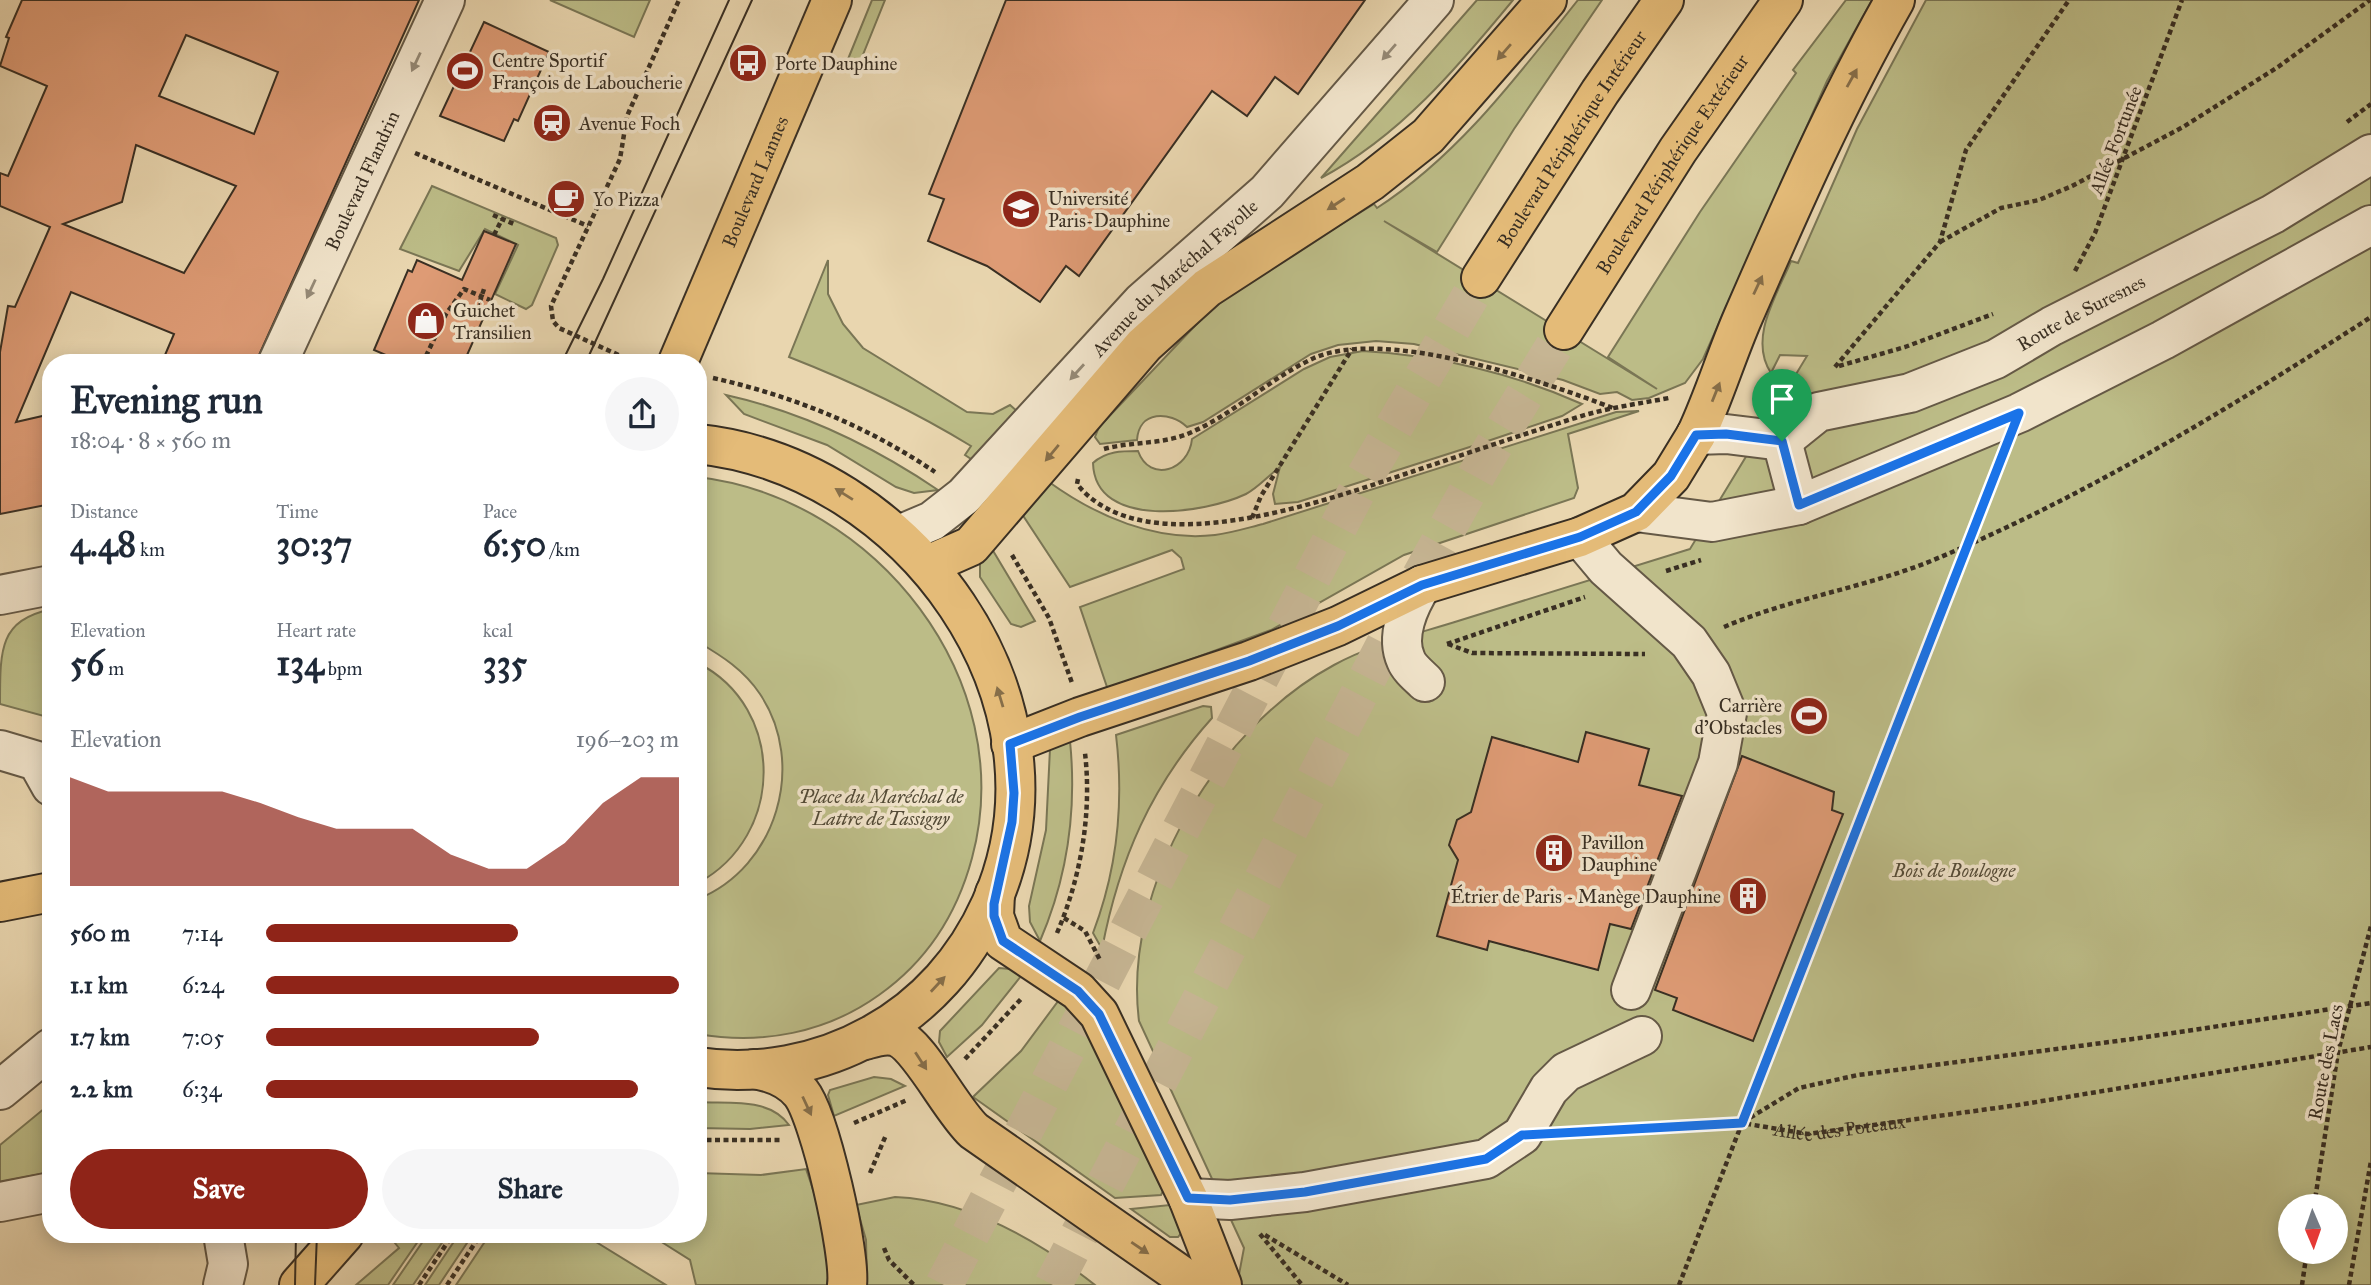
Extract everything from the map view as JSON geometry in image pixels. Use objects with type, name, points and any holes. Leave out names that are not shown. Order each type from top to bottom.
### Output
[{"type":"main road","name":"Boulevard Lannes","points":[[681,354],[832,0]]},
{"type":"main road","points":[[928,565],[971,546],[1144,345],[1206,288],[1370,181],[1428,136],[1548,0]]},
{"type":"main road","name":"Boulevard Périphérique Intérieur","points":[[1480,278],[1664,0]]},
{"type":"main road","name":"Boulevard Périphérique Extérieur","points":[[1564,330],[1678,150],[1783,0]]},
{"type":"main road","points":[[1010,744],[1080,717],[1249,661],[1338,626],[1422,585],[1580,537],[1636,512],[1671,476],[1696,435],[1716,393],[1743,318],[1820,145],[1895,0]]},
{"type":"main road","points":[[707,445],[744,451],[792,467],[866,508],[899,535],[928,565],[961,609],[986,659],[1004,710],[1014,793],[1008,850],[995,893],[973,939],[942,981],[898,1020],[864,1040],[825,1057],[754,1069]]},
{"type":"main road","points":[[995,893],[994,916],[1003,941],[1078,991],[1099,1014],[1188,1198],[1222,1285]]},
{"type":"main road","points":[[0,902],[42,894]]},
{"type":"main road","points":[[864,1040],[886,1035],[907,1043],[955,1112],[974,1131],[1195,1285]]},
{"type":"main road","points":[[707,1067],[768,1071],[793,1084],[808,1106],[846,1251],[847,1285]]},
{"type":"main road","points":[[299,1285],[338,1243]]},
{"type":"street","name":"Boulevard Flandrin","points":[[282,354],[444,0]]},
{"type":"street","name":"Avenue du Maréchal Fayolle","points":[[899,535],[932,521],[964,496],[1142,302],[1267,192],[1434,0]]},
{"type":"street","name":"Route de Suresnes","points":[[1782,441],[1818,412],[1910,393],[1996,359],[2052,326],[2273,214],[2371,154]]},
{"type":"street","points":[[1636,512],[1712,522],[1799,505],[2019,413],[2163,340],[2371,225]]},
{"type":"street","points":[[1696,435],[1726,434],[1782,441],[1799,505]]},
{"type":"street","points":[[1580,537],[1606,568],[1689,642],[1711,674],[1727,713],[1718,762],[1631,990]]},
{"type":"street","points":[[1422,585],[1410,605],[1403,630],[1406,660],[1425,682]]},
{"type":"street","points":[[0,595],[42,587]]},
{"type":"street","points":[[0,750],[37,761],[42,770]]},
{"type":"street","points":[[1188,1198],[1241,1212],[1305,1192],[1486,1159],[1522,1135],[1549,1089],[1566,1072],[1642,1036]]},
{"type":"street","points":[[0,1090],[42,1055]]},
{"type":"street","points":[[0,1202],[42,1194]]},
{"type":"street","points":[[223,1285],[228,1264],[224,1243]]},
{"type":"path","points":[[616,354],[567,332],[553,321],[551,306],[620,159],[627,116],[679,0]]},
{"type":"path","points":[[1940,242],[1966,150],[2069,0]]},
{"type":"path","name":"Allée Fortunée","points":[[2073,276],[2095,233],[2182,0]]},
{"type":"path","points":[[1835,367],[1940,242],[2001,208],[2039,200],[2183,127],[2278,67],[2370,0]]},
{"type":"path","points":[[382,138],[588,226]]},
{"type":"path","points":[[493,215],[514,223]]},
{"type":"path","points":[[495,235],[502,219]]},
{"type":"path","points":[[470,291],[473,284]]},
{"type":"path","points":[[428,354],[446,314],[464,289],[490,300]]},
{"type":"path","points":[[477,310],[484,289]]},
{"type":"path","points":[[1448,644],[1472,653],[1670,654],[1689,642],[1744,618],[1929,562],[1971,543],[2136,463],[2371,317]]},
{"type":"path","points":[[1091,453],[1126,445],[1163,441],[1190,433],[1230,412],[1314,358],[1379,346],[1422,353],[1555,386],[1613,408]]},
{"type":"path","points":[[1252,519],[1261,496],[1352,349]]},
{"type":"path","points":[[723,380],[805,404],[844,421],[881,439],[938,474]]},
{"type":"path","points":[[1078,474],[1077,484],[1092,502],[1127,517],[1195,524],[1252,519],[1326,500],[1613,408],[1669,398]]},
{"type":"path","points":[[1679,1285],[1921,663],[1971,543],[2019,413]]},
{"type":"path","points":[[1008,549],[1029,580],[1049,618],[1075,690]]},
{"type":"path","points":[[1054,940],[1070,898],[1083,838],[1087,798],[1084,747]]},
{"type":"path","name":"Route des Lacs","points":[[2316,1194],[2338,1052],[2371,926]]},
{"type":"path","points":[[962,1062],[998,1027],[1024,995]]},
{"type":"path","points":[[1742,1123],[1799,1088],[1858,1075],[2140,1038],[2371,1003]]},
{"type":"path","name":"Allée des Poteaux","points":[[1522,1135],[1742,1123],[1808,1134],[2018,1105],[2371,1047]]},
{"type":"path","points":[[849,1124],[915,1095]]},
{"type":"path","points":[[867,1182],[886,1135]]},
{"type":"path","points":[[707,1140],[783,1140]]},
{"type":"path","points":[[2349,1285],[2371,1161]]},
{"type":"path","points":[[1241,1212],[1302,1285]]},
{"type":"path","points":[[1241,1212],[1265,1236],[1348,1285]]},
{"type":"path","points":[[879,1237],[889,1261],[914,1285]]},
{"type":"path","points":[[419,1285],[447,1243]]},
{"type":"path","points":[[447,1285],[475,1243]]},
{"type":"path","points":[[2302,1285],[2305,1264]]},
{"type":"green space","points":[[550,0],[650,0],[634,37]]},
{"type":"green space","points":[[872,0],[885,0],[856,72],[846,64]]},
{"type":"green space","points":[[1477,0],[1513,0],[1426,99],[1376,142],[1321,178]]},
{"type":"green space","points":[[1578,0],[1602,0],[1514,129],[1437,252],[1384,221],[1657,389],[1608,357],[1700,212],[1796,73],[1793,70],[1846,0],[1872,0],[1827,81],[1703,359],[1685,383],[1649,398],[1632,400],[1617,392],[1600,394],[1563,380],[1414,344],[1376,341],[1338,345],[1311,354],[1203,422],[1187,427],[1172,418],[1156,416],[1143,423],[1137,440],[1100,444],[1095,437],[1099,427],[1209,311],[1255,277],[1374,204],[1377,208],[1435,164],[1486,112]]},
{"type":"green space","name":"Bois de Boulogne","points":[[1926,0],[2371,0],[2371,1285],[1237,1285],[1244,1248],[1139,1021],[1138,970],[1146,918],[1162,866],[1186,816],[1216,770],[1252,728],[1291,693],[1334,665],[1395,640],[1690,549],[1807,356],[1780,355],[1771,373],[1762,346],[1772,302],[1791,261],[1798,263],[1857,129]]},
{"type":"green space","points":[[432,186],[556,238],[558,245],[532,305],[526,309],[495,294],[518,245],[485,229],[459,271],[400,249]]},
{"type":"green space","points":[[828,260],[828,294],[843,324],[863,348],[967,412],[993,414],[1010,405],[1018,412],[974,461],[965,455],[971,446],[927,420],[836,376],[789,357]]},
{"type":"green space","points":[[1363,351],[1419,357],[1475,368],[1530,384],[1582,404],[1562,416],[1298,502],[1275,504],[1273,494],[1280,467],[1246,494],[1206,507],[1181,510],[1132,508],[1112,499],[1099,485],[1093,463],[1103,456],[1138,451],[1151,467],[1168,469],[1184,459],[1192,439],[1304,369],[1330,357]]},
{"type":"green space","points":[[726,395],[782,411],[836,432],[888,459],[938,490],[914,493],[896,487],[827,445],[744,414]]},
{"type":"green space","points":[[1639,411],[1568,434],[1578,488],[1574,498],[1404,555],[1271,630],[1108,690],[1080,607],[1184,569],[1181,558],[1172,550],[1070,587],[1022,514],[1049,482],[1086,506],[1128,524],[1171,534],[1221,534],[1263,524],[1616,412]]},
{"type":"green space","name":"Place du Maréchal de Lattre de Tassigny","points":[[707,479],[763,492],[823,520],[876,560],[920,609],[953,665],[974,726],[981,791],[972,858],[949,917],[912,967],[879,995],[837,1019],[793,1033],[746,1038],[707,1035],[707,894],[725,884],[748,863],[765,839],[776,811],[782,781],[781,751],[774,722],[760,694],[732,664],[707,648]]},
{"type":"green space","points":[[992,549],[1035,621],[1021,627],[1011,624],[980,577],[980,564]]},
{"type":"green space","points":[[42,612],[42,716],[0,704],[1,667],[6,640],[12,629]]},
{"type":"green space","points":[[707,669],[727,683],[747,710],[760,740],[764,772],[759,805],[747,835],[727,862],[707,876]]},
{"type":"green space","points":[[1203,706],[1211,707],[1212,718],[1171,770],[1140,826],[1118,885],[1102,949],[1093,933],[1108,885],[1116,836],[1119,785],[1116,735]]},
{"type":"green space","points":[[1070,741],[1072,793],[1068,843],[1050,917],[1040,941],[1030,922],[1029,906],[1046,830],[1050,749]]},
{"type":"green space","points":[[999,968],[1010,969],[1021,976],[982,1025],[947,1057],[939,1042],[940,1031]]},
{"type":"green space","points":[[1059,1000],[1079,1016],[1163,1191],[1161,1195],[1115,1198],[973,1097],[1021,1051]]},
{"type":"green space","points":[[874,1077],[891,1079],[905,1086],[834,1116],[828,1095],[830,1090]]},
{"type":"green space","points":[[707,1102],[760,1106],[781,1116],[789,1125],[750,1129],[707,1128]]},
{"type":"green space","points":[[42,1110],[42,1174],[0,1182],[0,1145]]},
{"type":"green space","points":[[806,1169],[820,1211],[826,1241],[827,1285],[696,1285],[690,1260],[663,1243],[707,1243],[707,1173],[761,1175]]},
{"type":"green space","points":[[895,1197],[949,1206],[1001,1226],[1050,1253],[1095,1285],[867,1285],[866,1240],[856,1205]]},
{"type":"green space","points":[[1170,1205],[1182,1232],[1178,1237],[1170,1237],[1131,1209]]},
{"type":"green space","points":[[395,1243],[417,1243],[388,1285],[356,1285],[399,1248]]},
{"type":"green space","points":[[422,1243],[442,1243],[413,1285],[393,1285]]},
{"type":"green space","points":[[453,1243],[467,1243],[439,1285],[425,1285]]},
{"type":"green space","points":[[484,1243],[598,1243],[666,1285],[456,1285]]},
{"type":"building","points":[[22,0],[419,0],[260,354],[165,354],[174,334],[71,292],[45,354],[42,354],[42,361],[16,422],[42,416],[42,506],[0,514],[0,352],[8,306],[15,307],[50,227],[0,206],[0,173],[8,176],[47,86],[0,66],[9,38],[6,37]],"holes":[[[186,35],[278,72],[254,134],[159,96]],[[136,145],[236,186],[184,273],[63,224],[122,202]]]},
{"type":"building","points":[[1006,0],[1365,0],[1298,94],[1275,77],[1247,116],[1212,91],[1079,276],[1066,266],[1040,302],[987,266],[928,241],[944,199],[929,194]]},
{"type":"building","points":[[484,22],[549,52],[518,121],[514,119],[504,141],[440,116]]},
{"type":"building","points":[[484,231],[516,244],[468,354],[383,354],[374,350],[408,270],[412,272],[417,260],[462,280]]},
{"type":"building","name":"Pavillon Dauphine","points":[[1586,732],[1649,749],[1639,785],[1682,796],[1631,929],[1610,924],[1598,970],[1489,941],[1487,950],[1437,936],[1458,860],[1449,845],[1457,820],[1471,812],[1492,737],[1578,762]]},
{"type":"building","name":"Étrier de Paris - Manège Dauphine","points":[[1742,756],[1834,792],[1832,810],[1843,814],[1753,1041],[1673,1010],[1677,998],[1655,990]]},
{"type":"tunnel","points":[[944,1285],[1360,485],[1481,278]]},
{"type":"tunnel","points":[[1053,1285],[1412,592],[1485,460],[1564,330]]},
{"type":"tram line","points":[[566,354],[603,279],[729,0]]},
{"type":"tram line","points":[[590,354],[752,0]]},
{"type":"tram line","points":[[295,1285],[296,1243]]},
{"type":"tram line","points":[[315,1285],[317,1243]]},
{"type":"place","name":"Porte Dauphine","points":[[748,63]]},
{"type":"place","name":"Centre Sportif François de Laboucherie","points":[[465,71]]},
{"type":"place","name":"Avenue Foch","points":[[552,123]]},
{"type":"place","name":"Yo Pizza","points":[[566,199]]},
{"type":"place","name":"Université Paris-Dauphine","points":[[1021,209]]},
{"type":"place","name":"Guichet Transilien","points":[[426,321]]},
{"type":"place","name":"Carrière d'Obstacles","points":[[1809,716]]},
{"type":"place","name":"Pavillon Dauphine","points":[[1554,853]]},
{"type":"place","name":"Étrier de Paris - Manège Dauphine","points":[[1748,896]]},
{"type":"route","points":[[2019,413],[1971,543],[1921,663],[1742,1123],[1522,1135],[1486,1159],[1305,1192],[1230,1200],[1188,1198],[1099,1014],[1078,991],[1013,950],[1003,941],[997,930],[994,916],[995,893],[1008,850],[1012,822],[1014,793],[1010,744],[1080,717],[1249,661],[1338,626],[1422,585],[1580,537],[1636,512],[1671,476],[1696,435],[1726,434],[1782,441],[1799,505],[2019,413]]}]
